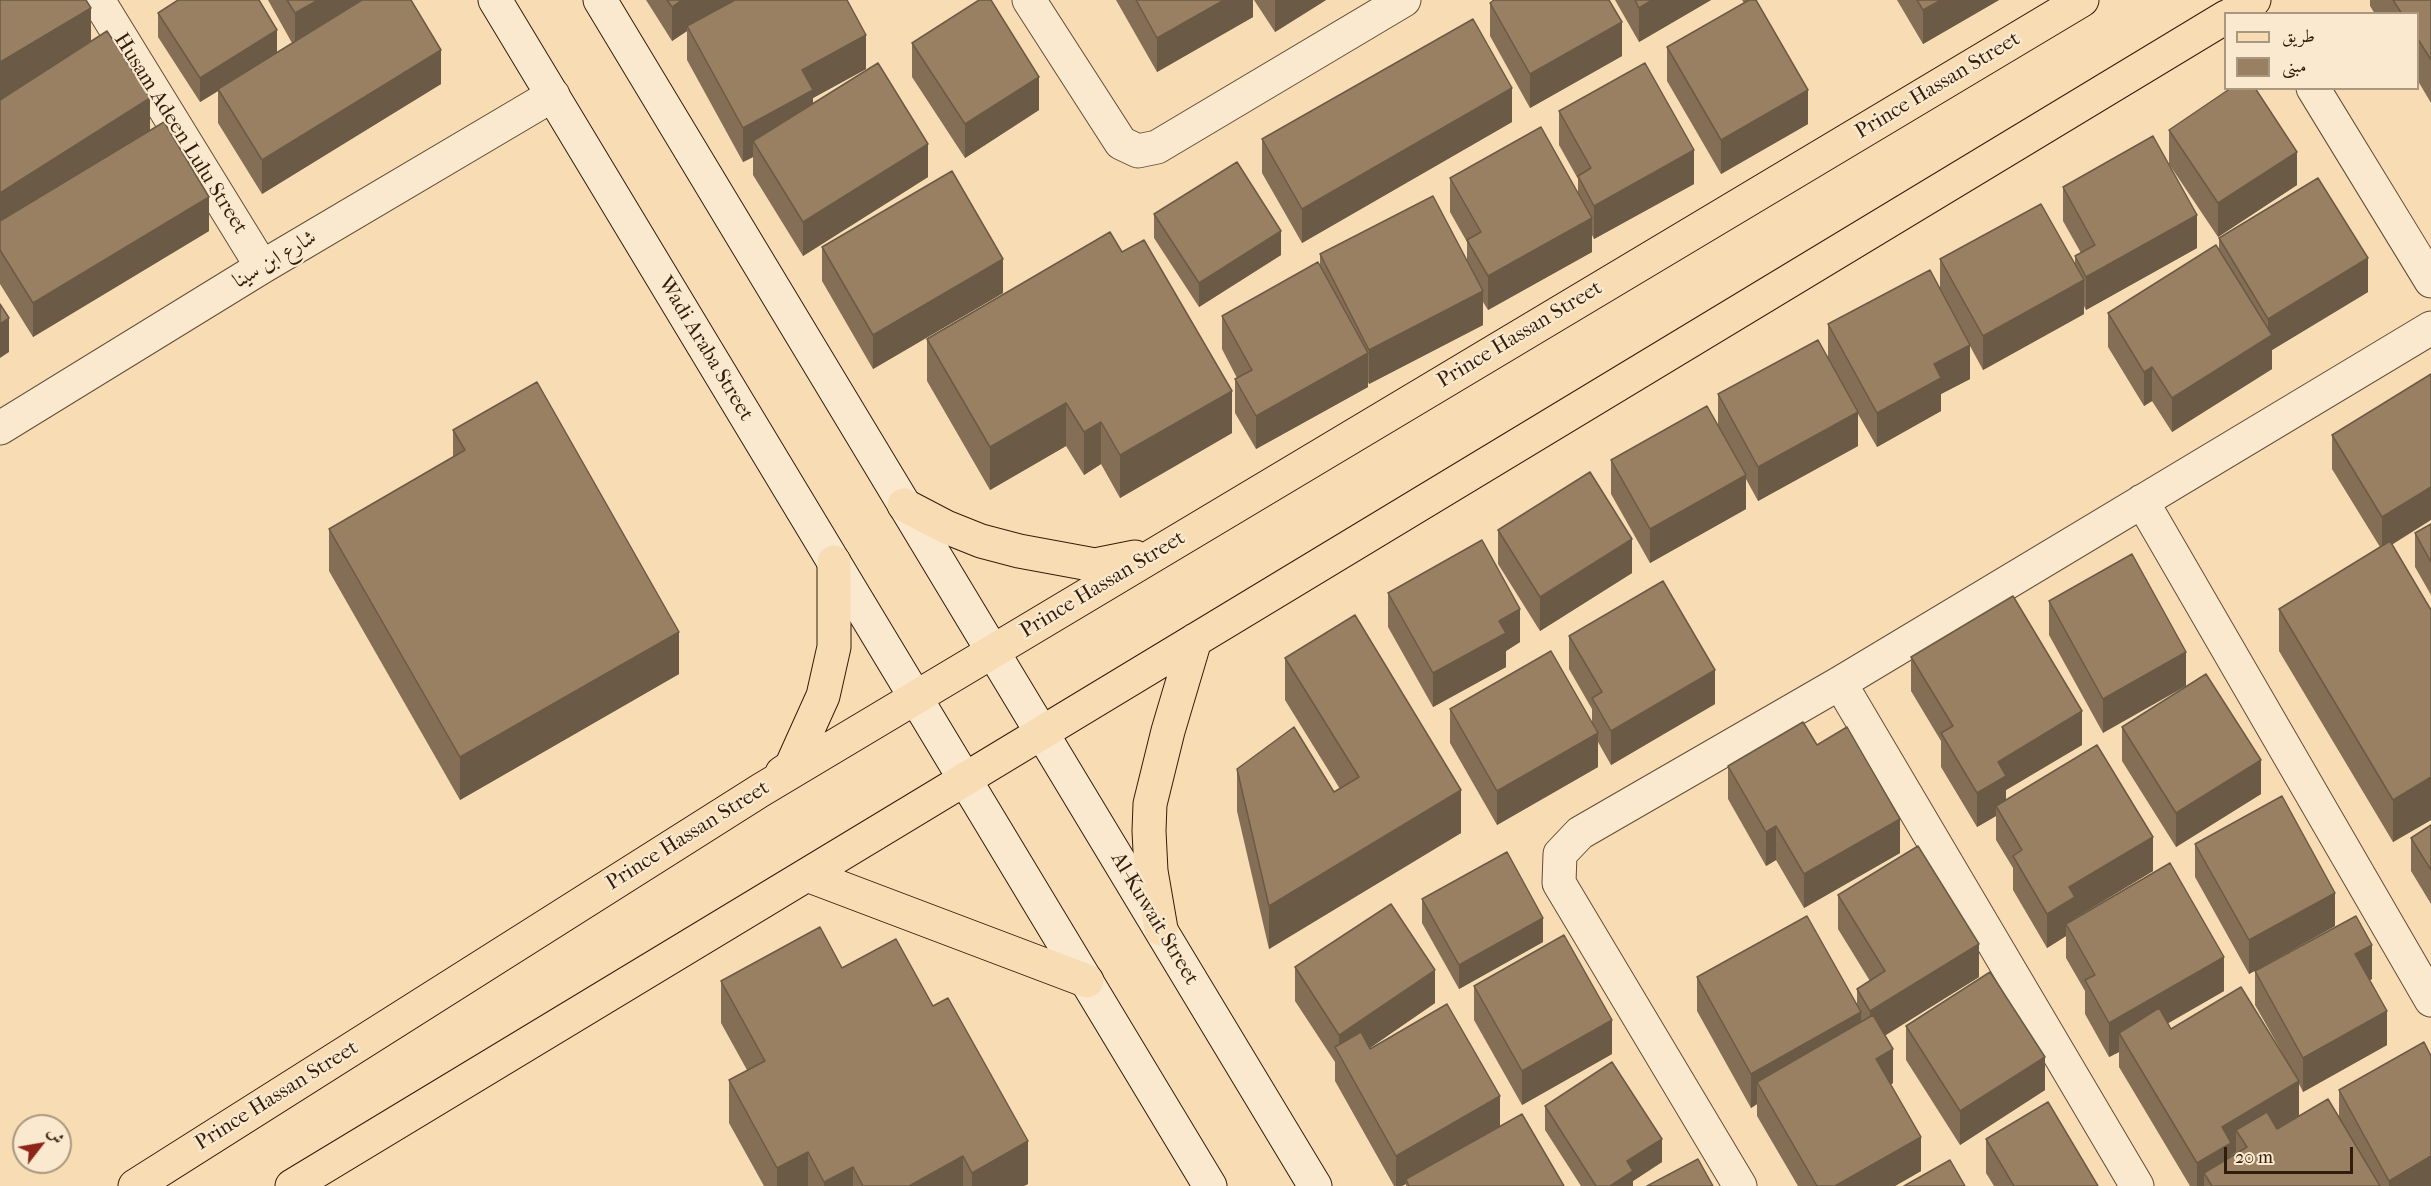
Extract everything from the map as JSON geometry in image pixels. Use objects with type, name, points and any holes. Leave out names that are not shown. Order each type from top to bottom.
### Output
[{"type":"main road","name":"Prince Hassan Street","points":[[135,1186],[761,790],[2082,0]]},
{"type":"main road","points":[[2235,12],[2254,0]]},
{"type":"main road","points":[[292,1186],[2224,18]]},
{"type":"main road","points":[[904,505],[946,527],[981,541],[1066,561],[1095,565],[1158,552]]},
{"type":"main road","points":[[761,790],[791,767],[823,696],[834,647],[834,562]]},
{"type":"main road","points":[[1161,929],[1151,871],[1150,804],[1168,731],[1196,640]]},
{"type":"main road","points":[[807,875],[1087,981]]},
{"type":"street","name":"Husam Adeen Lulu Street","points":[[98,0],[115,51],[262,267]]},
{"type":"street","name":"Wadi Araba Street","points":[[495,0],[915,697]]},
{"type":"street","points":[[600,0],[993,651]]},
{"type":"street","points":[[1029,0],[1121,143],[1138,152],[1157,147],[1404,0]]},
{"type":"street","points":[[2314,90],[2431,281]]},
{"type":"street","name":"شارع ابن سينا","points":[[0,428],[262,267],[553,95]]},
{"type":"street","points":[[1740,1186],[1559,883],[1560,854],[1580,833],[1840,683],[2431,328]]},
{"type":"street","points":[[2142,501],[2431,1000]]},
{"type":"street","name":"Al-Kuwait Street","points":[[993,651],[1315,1186]]},
{"type":"street","points":[[1840,683],[2137,1186]]},
{"type":"street","points":[[915,697],[1210,1186]]},
{"type":"building","points":[[0,0],[86,0],[91,8],[0,62]]},
{"type":"building","points":[[178,0],[259,0],[277,30],[200,78],[158,13]]},
{"type":"building","points":[[287,0],[318,0],[295,13]]},
{"type":"building","points":[[362,0],[411,0],[441,50],[262,160],[218,89]]},
{"type":"building","points":[[667,0],[682,0],[672,7]]},
{"type":"building","points":[[735,0],[847,0],[866,35],[802,70],[813,90],[743,128],[687,26]]},
{"type":"building","points":[[979,0],[991,0],[1039,77],[965,124],[912,43]]},
{"type":"building","points":[[1136,0],[1224,0],[1157,38]]},
{"type":"building","points":[[1494,0],[1609,0],[1622,22],[1530,74],[1490,3]]},
{"type":"building","points":[[1635,0],[1652,0],[1639,8]]},
{"type":"building","points":[[1749,0],[1756,0],[1808,90],[1721,140],[1667,47]]},
{"type":"building","points":[[1917,0],[1941,0],[1923,10]]},
{"type":"building","points":[[2393,0],[2431,0],[2431,60],[2419,41],[2419,12],[2401,12]]},
{"type":"building","points":[[1473,19],[1512,88],[1302,209],[1262,139]]},
{"type":"building","points":[[107,31],[150,98],[0,193],[0,100]]},
{"type":"building","points":[[878,63],[928,144],[803,222],[753,141]]},
{"type":"building","points":[[1645,63],[1694,150],[1594,206],[1578,176],[1591,168],[1559,111]]},
{"type":"building","points":[[2228,90],[2256,90],[2297,152],[2218,203],[2169,130]]},
{"type":"building","points":[[164,122],[209,197],[33,303],[0,250],[0,221]]},
{"type":"building","points":[[1541,127],[1592,218],[1488,276],[1467,240],[1481,232],[1450,178]]},
{"type":"building","points":[[2153,136],[2197,215],[2086,277],[2075,256],[2095,245],[2063,187]]},
{"type":"building","points":[[1237,162],[1281,231],[1199,283],[1154,214]]},
{"type":"building","points":[[952,171],[1003,259],[873,335],[822,247]]},
{"type":"building","points":[[2318,178],[2368,258],[2268,319],[2219,238]]},
{"type":"building","points":[[1433,196],[1483,291],[1369,350],[1320,254]]},
{"type":"building","points":[[2041,204],[2084,280],[1983,336],[1940,259]]},
{"type":"building","points":[[1110,232],[1122,252],[1144,240],[1232,391],[1120,455],[1101,422],[1084,432],[1066,403],[990,447],[927,339]]},
{"type":"building","points":[[2216,245],[2272,335],[2172,398],[2152,367],[2144,372],[2108,313]]},
{"type":"building","points":[[1318,262],[1368,353],[1256,416],[1235,379],[1252,370],[1222,316]]},
{"type":"building","points":[[1930,270],[1970,345],[1934,364],[1941,378],[1877,413],[1828,324]]},
{"type":"building","points":[[0,304],[9,318],[0,324]]},
{"type":"building","points":[[1818,340],[1858,412],[1758,467],[1718,394]]},
{"type":"building","points":[[2431,374],[2431,487],[2382,517],[2332,435]]},
{"type":"building","points":[[537,382],[679,632],[460,757],[329,529],[465,450],[453,430]]},
{"type":"building","points":[[1707,406],[1746,475],[1650,529],[1611,460]]},
{"type":"building","points":[[1590,472],[1632,539],[1540,597],[1498,530]]},
{"type":"building","points":[[2431,524],[2431,562],[2415,533]]},
{"type":"building","points":[[1482,540],[1520,609],[1499,621],[1506,633],[1433,673],[1388,593]]},
{"type":"building","points":[[2390,541],[2431,610],[2431,777],[2393,800],[2279,609]]},
{"type":"building","points":[[2132,554],[2186,652],[2103,699],[2049,601]]},
{"type":"building","points":[[1663,581],[1715,670],[1611,731],[1592,698],[1602,692],[1569,636]]},
{"type":"building","points":[[2013,596],[2082,711],[1998,762],[2006,776],[1977,793],[1941,733],[1953,726],[1911,657]]},
{"type":"building","points":[[1355,615],[1461,790],[1269,906],[1237,769],[1294,727],[1334,792],[1359,777],[1285,658]]},
{"type":"building","points":[[1551,651],[1598,733],[1497,791],[1450,709]]},
{"type":"building","points":[[2206,674],[2261,760],[2176,813],[2122,727]]},
{"type":"building","points":[[1803,722],[1817,745],[1847,727],[1900,819],[1804,874],[1776,826],[1766,832],[1728,766]]},
{"type":"building","points":[[2097,745],[2153,837],[2069,887],[2075,897],[2047,914],[2013,856],[2022,850],[1996,806]]},
{"type":"building","points":[[2282,796],[2335,893],[2249,940],[2195,844]]},
{"type":"building","points":[[2431,825],[2431,870],[2411,838]]},
{"type":"building","points":[[1918,846],[1979,944],[1870,1011],[1857,989],[1885,971],[1838,895]]},
{"type":"building","points":[[1507,852],[1543,918],[1459,965],[1422,899]]},
{"type":"building","points":[[2170,863],[2224,957],[2109,1023],[2085,980],[2095,975],[2066,924]]},
{"type":"building","points":[[1391,904],[1435,970],[1339,1035],[1295,967]]},
{"type":"building","points":[[1807,916],[1861,1012],[1751,1074],[1697,977]]},
{"type":"building","points":[[2356,916],[2372,945],[2355,954],[2387,1011],[2303,1058],[2255,971]]},
{"type":"building","points":[[820,927],[842,968],[896,939],[933,1006],[948,998],[1028,1141],[972,1173],[963,1156],[909,1186],[863,1186],[853,1167],[824,1182],[808,1152],[777,1168],[729,1080],[765,1061],[721,981]]},
{"type":"building","points":[[1564,935],[1612,1020],[1522,1071],[1474,986]]},
{"type":"building","points":[[1990,972],[2045,1057],[1960,1111],[1906,1026]]},
{"type":"building","points":[[2241,987],[2299,1081],[2222,1127],[2231,1143],[2197,1163],[2119,1033],[2159,1008],[2171,1029]]},
{"type":"building","points":[[1447,1004],[1500,1096],[1396,1156],[1335,1047],[1361,1032],[1370,1049]]},
{"type":"building","points":[[1873,1015],[1893,1049],[1876,1059],[1921,1137],[1835,1186],[1817,1186],[1757,1082]]},
{"type":"building","points":[[2424,1042],[2431,1056],[2431,1156],[2389,1181],[2339,1090]]},
{"type":"building","points":[[1612,1062],[1662,1139],[1627,1161],[1633,1171],[1610,1186],[1596,1186],[1545,1106]]},
{"type":"building","points":[[2328,1099],[2380,1186],[2212,1186],[2204,1173],[2247,1147],[2236,1130],[2267,1112],[2277,1129]]},
{"type":"building","points":[[2048,1102],[2098,1186],[2014,1186],[1986,1139]]},
{"type":"building","points":[[1522,1114],[1564,1186],[1409,1186],[1406,1179]]},
{"type":"building","points":[[1698,1159],[1713,1186],[1647,1186]]},
{"type":"building","points":[[1950,1160],[1965,1186],[1904,1186]]}]
